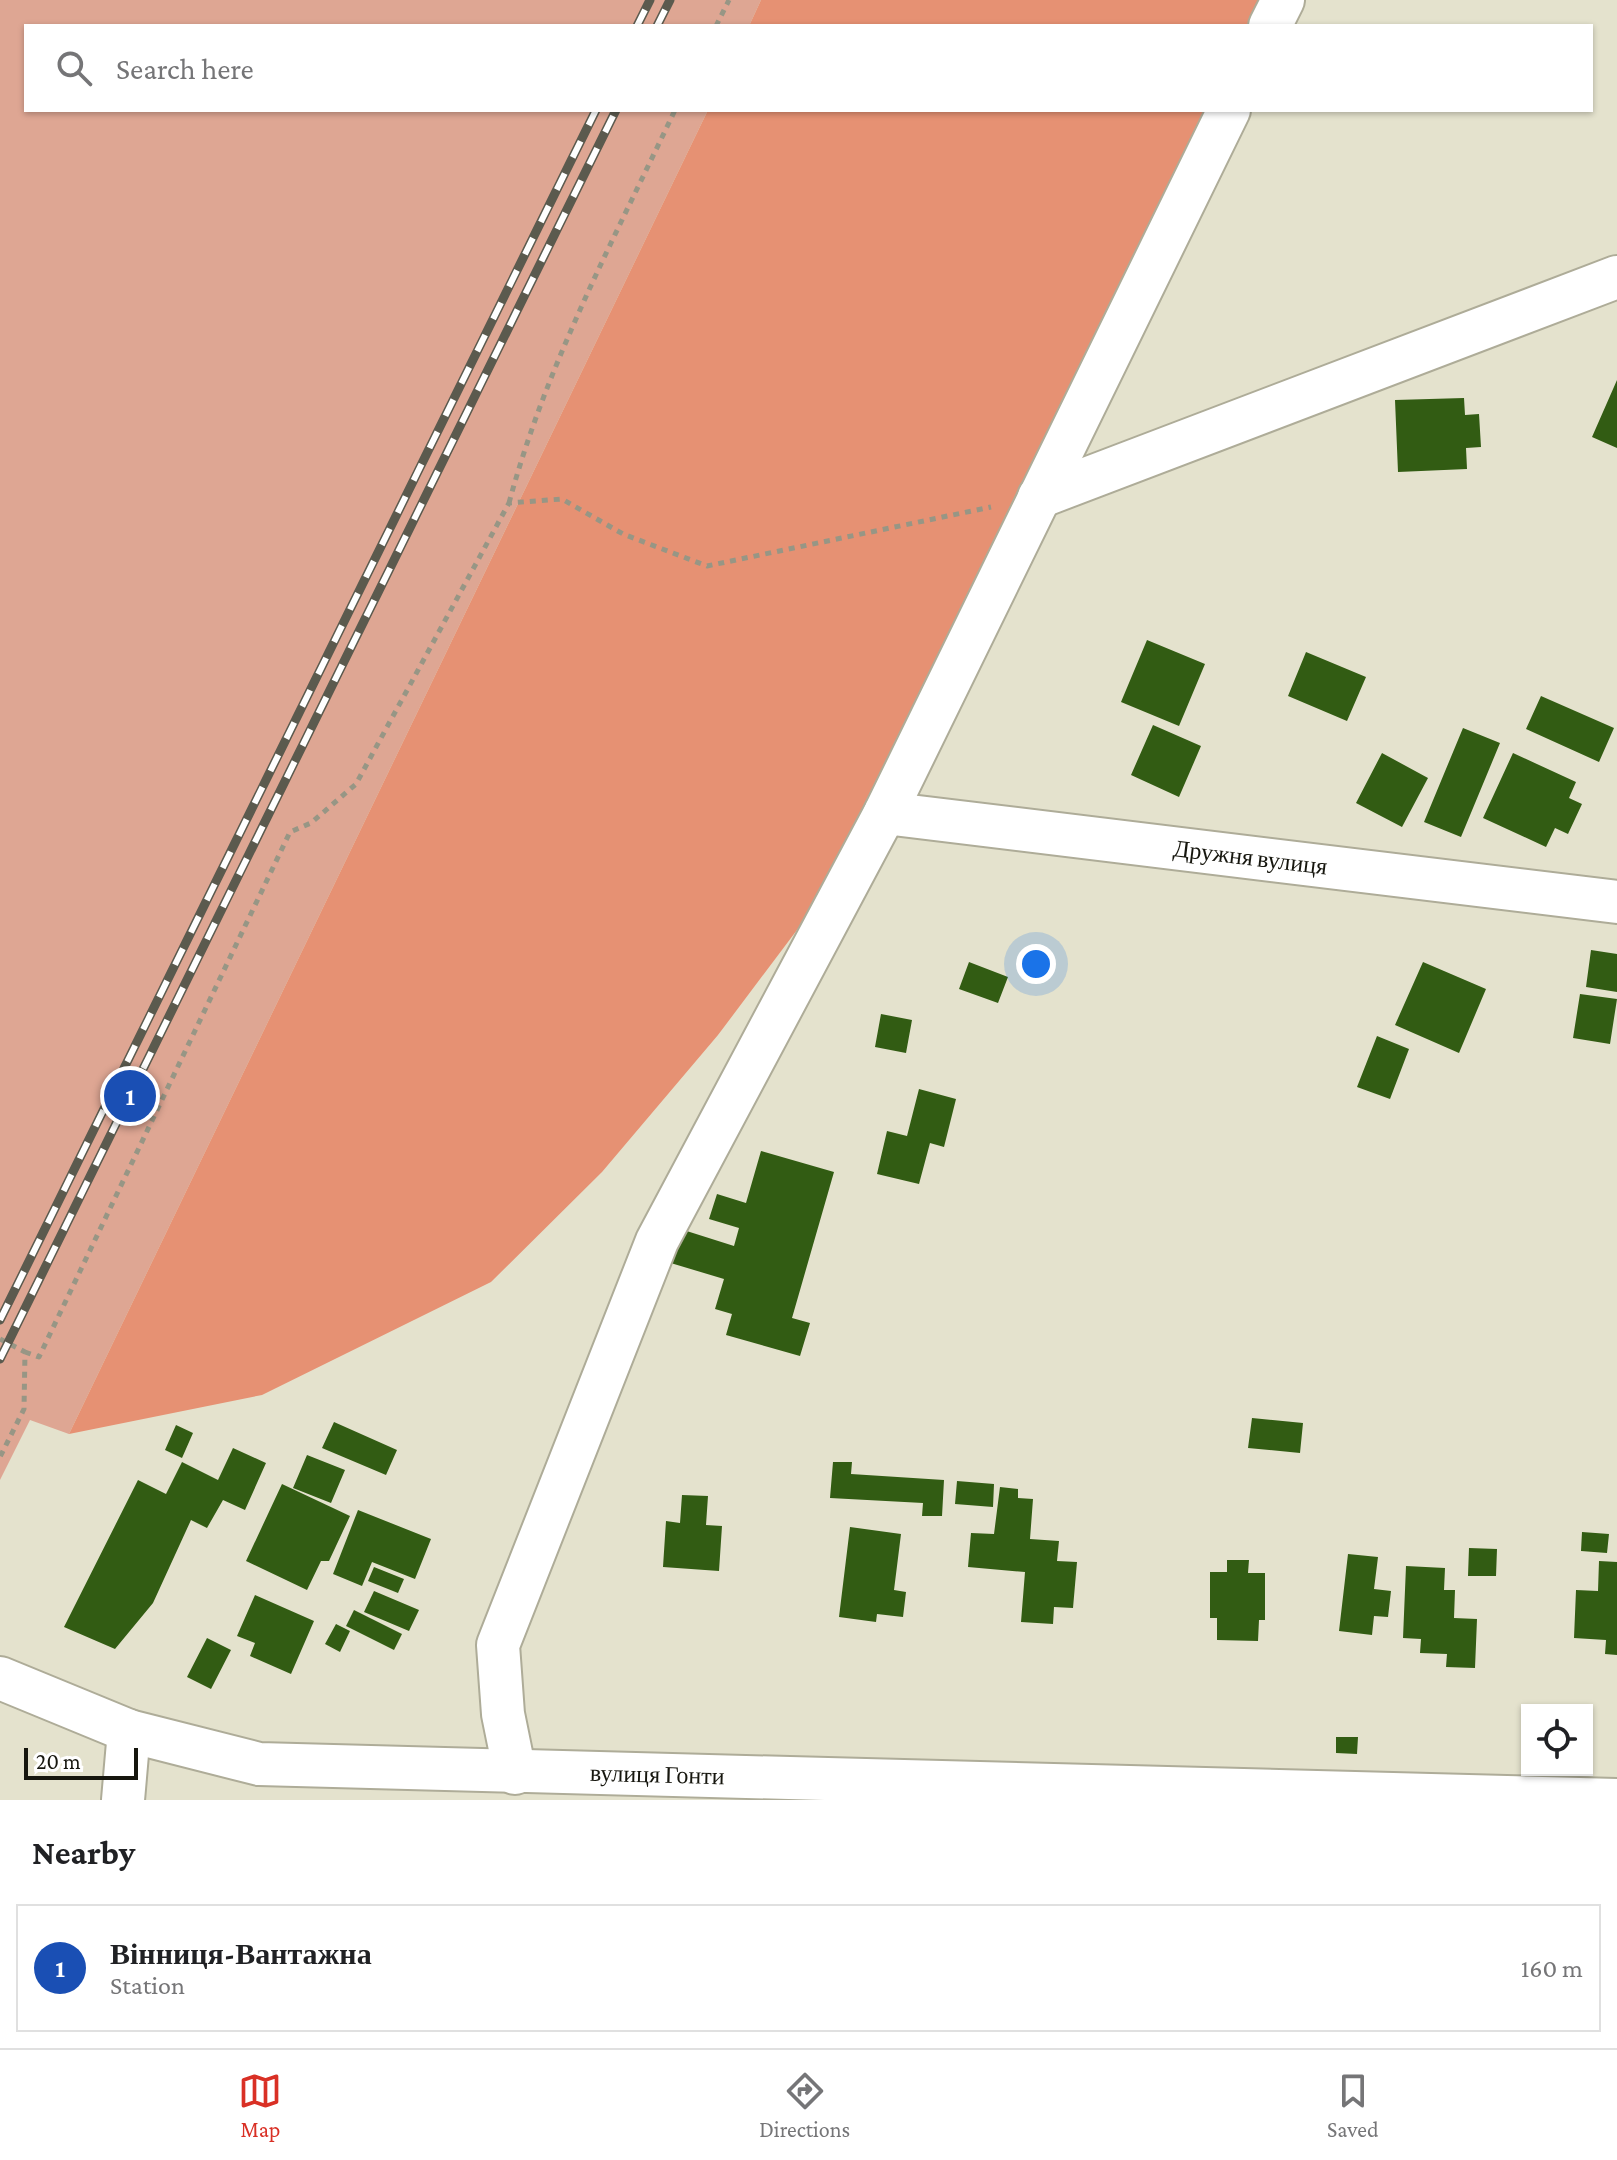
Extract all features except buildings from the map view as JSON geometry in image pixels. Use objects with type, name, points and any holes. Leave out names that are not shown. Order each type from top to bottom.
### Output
[{"type":"street","points":[[1271,24],[1283,0]]},
{"type":"street","points":[[515,1773],[503,1714],[498,1645],[525,1569],[657,1241],[885,813],[1228,112]]},
{"type":"street","points":[[1039,497],[1617,277]]},
{"type":"street","name":"Дружня вулиця","points":[[885,813],[1617,902]]},
{"type":"street","name":"вулиця Гонти","points":[[0,1678],[129,1731],[259,1764],[1438,1798],[1617,1800]]},
{"type":"street","points":[[123,1800],[129,1731]]},
{"type":"path","points":[[717,24],[729,0]]},
{"type":"path","points":[[0,1339],[39,1357],[290,832],[311,823],[356,784],[509,503],[526,440],[564,344],[674,112]]},
{"type":"path","points":[[509,503],[562,499],[623,534],[707,566],[1039,497]]},
{"type":"path","points":[[0,1457],[24,1409],[25,1352]]},
{"type":"shaded area","points":[[0,0],[761,0],[750,24],[24,24],[24,112],[707,112],[69,1434],[30,1420],[0,1480]]},
{"type":"shaded area","points":[[761,0],[1283,0],[1271,24],[750,24]]},
{"type":"shaded area","points":[[707,112],[1228,112],[885,813],[718,1035],[602,1172],[491,1282],[262,1395],[69,1434]]},
{"type":"railway","points":[[638,24],[650,0]]},
{"type":"railway","points":[[658,24],[670,0]]},
{"type":"railway","points":[[0,1320],[595,112]]},
{"type":"railway","points":[[0,1359],[615,112]]},
{"type":"place","name":"Вінниця-Вантажна","points":[[130,1096]]}]
